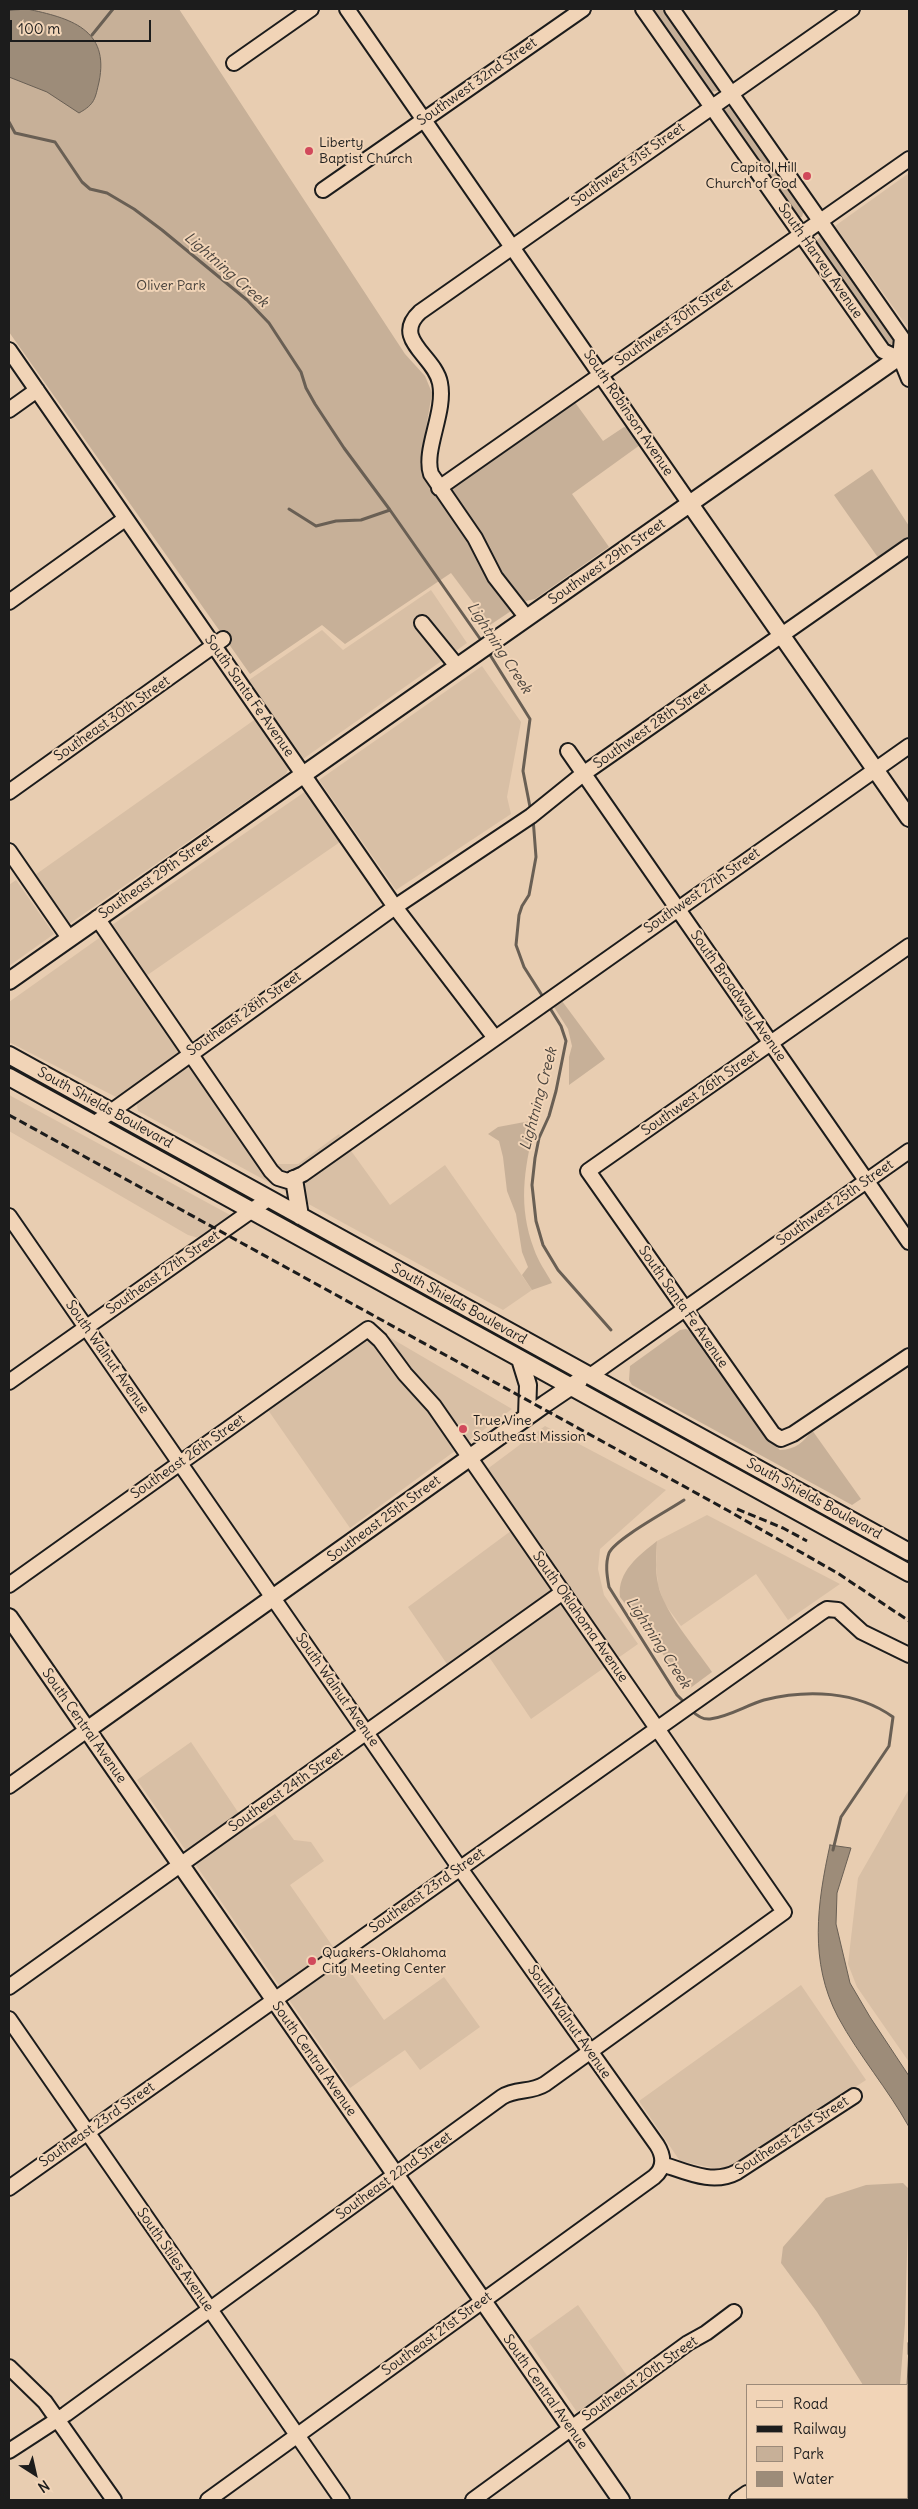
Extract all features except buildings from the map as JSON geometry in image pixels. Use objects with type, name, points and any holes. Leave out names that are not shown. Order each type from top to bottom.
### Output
[{"type":"main road","name":"Southwest 29th Street","points":[[304,774],[690,504],[906,357]]},
{"type":"main road","name":"South Robinson Avenue","points":[[690,504],[909,818]]},
{"type":"main road","name":"Southeast 29th Street","points":[[9,981],[304,774]]},
{"type":"main road","name":"South Shields Boulevard","points":[[9,1055],[909,1552]]},
{"type":"main road","name":"South Shields Boulevard","points":[[9,1077],[909,1573]]},
{"type":"main road","points":[[294,1179],[300,1216]]},
{"type":"main road","points":[[424,1305],[432,1288]]},
{"type":"main road","points":[[520,1359],[528,1385],[527,1416]]},
{"type":"main road","name":"Southeast 25th Street","points":[[87,1730],[527,1416],[571,1386],[590,1376]]},
{"type":"main road","name":"South Central Avenue","points":[[9,1617],[621,2500]]},
{"type":"street","points":[[234,63],[311,9]]},
{"type":"street","name":"South Robinson Avenue","points":[[347,9],[514,247],[690,504]]},
{"type":"street","name":"Southwest 32nd Street","points":[[323,190],[583,9]]},
{"type":"street","name":"South Harvey Avenue","points":[[643,9],[710,107],[884,352],[906,357]]},
{"type":"street","name":"South Harvey Avenue","points":[[672,9],[902,338],[909,379]]},
{"type":"street","name":"Southwest 31st Street","points":[[439,488],[431,474],[429,463],[440,409],[440,384],[434,368],[412,341],[410,328],[414,317],[710,107],[852,9]]},
{"type":"street","name":"Southwest 30th Street","points":[[439,488],[909,158]]},
{"type":"street","name":"South Santa Fe Avenue","points":[[9,350],[125,519],[219,642],[304,774],[395,907],[495,1038]]},
{"type":"street","points":[[9,410],[38,390]]},
{"type":"street","points":[[439,488],[475,538],[496,578],[528,618]]},
{"type":"street","points":[[9,602],[125,519]]},
{"type":"street","name":"Southwest 28th Street","points":[[395,907],[531,816],[583,774],[909,546]]},
{"type":"street","points":[[422,623],[462,663]]},
{"type":"street","name":"Southeast 30th Street","points":[[9,792],[219,642]]},
{"type":"street","name":"Southwest 27th Street","points":[[495,1038],[676,908],[909,746]]},
{"type":"street","name":"South Broadway Avenue","points":[[568,750],[909,1242]]},
{"type":"street","points":[[9,851],[69,938]]},
{"type":"street","name":"Southeast 28th Street","points":[[94,1124],[395,907]]},
{"type":"street","points":[[97,918],[274,1175],[282,1180],[294,1179],[495,1038]]},
{"type":"street","name":"Southwest 26th Street","points":[[588,1170],[909,946]]},
{"type":"street","name":"Southwest 25th Street","points":[[761,1254],[909,1151]]},
{"type":"street","name":"South Santa Fe Avenue","points":[[588,1170],[759,1417],[773,1434],[781,1439],[793,1434],[909,1356]]},
{"type":"street","name":"Southeast 27th Street","points":[[9,1382],[268,1198]]},
{"type":"street","name":"South Walnut Avenue","points":[[9,1216],[460,1867],[660,2148],[662,2164]]},
{"type":"street","name":"Southeast 25th Street","points":[[590,1376],[761,1254]]},
{"type":"street","name":"Southeast 26th Street","points":[[9,1585],[368,1329]]},
{"type":"street","name":"South Oklahoma Avenue","points":[[368,1329],[380,1340],[405,1374],[434,1406],[784,1912]]},
{"type":"street","points":[[892,1563],[909,1552]]},
{"type":"street","name":"Southeast 24th Street","points":[[9,1987],[563,1592]]},
{"type":"street","name":"Southeast 23rd Street","points":[[9,2188],[822,1612],[838,1610],[862,1632],[909,1655]]},
{"type":"street","name":"Southeast 25th Street","points":[[9,1786],[87,1730]]},
{"type":"street","name":"Southeast 22nd Street","points":[[9,2452],[210,2310],[508,2093],[539,2088],[784,1912]]},
{"type":"street","name":"South Stiles Avenue","points":[[9,2019],[342,2500]]},
{"type":"street","name":"Southeast 21st Street","points":[[208,2500],[654,2176],[662,2164],[715,2179],[730,2176],[854,2096]]},
{"type":"street","name":"Southeast 20th Street","points":[[473,2500],[688,2343],[706,2333],[734,2312]]},
{"type":"street","points":[[9,2367],[40,2397],[114,2500]]},
{"type":"shaded area","points":[[909,173],[909,329],[835,226]]},
{"type":"shaded area","points":[[431,590],[467,643],[303,759],[249,680],[322,630],[343,650]]},
{"type":"shaded area","points":[[482,666],[521,722],[507,797],[511,814],[396,890],[319,780]]},
{"type":"shaded area","points":[[257,718],[290,764],[286,774],[69,924],[35,875]]},
{"type":"shaded area","points":[[306,791],[340,842],[146,976],[112,925]]},
{"type":"shaded area","points":[[16,880],[54,934],[9,966],[9,885]]},
{"type":"shaded area","points":[[102,936],[180,1051],[116,1097],[9,1042],[9,1002]]},
{"type":"shaded area","points":[[201,1054],[277,1164],[298,1164],[339,1134],[390,1205],[445,1165],[532,1290],[503,1310],[138,1111],[136,1100]]},
{"type":"shaded area","points":[[9,1094],[232,1216],[199,1238],[188,1235],[9,1131]]},
{"type":"shaded area","points":[[377,1330],[512,1409],[350,1528],[268,1410]]},
{"type":"shaded area","points":[[545,1426],[666,1490],[600,1549],[598,1569],[604,1595],[638,1644],[531,1719],[481,1645],[449,1667],[408,1607],[523,1522],[486,1470]]},
{"type":"shaded area","points":[[707,1515],[840,1584],[788,1620],[756,1574],[681,1626],[664,1603],[658,1585],[656,1565],[657,1541]]},
{"type":"shaded area","points":[[191,1742],[250,1830],[275,1814],[294,1840],[311,1842],[324,1861],[290,1885],[384,2020],[444,1977],[480,2027],[420,2070],[405,2050],[350,2088],[137,1780]]},
{"type":"shaded area","points":[[909,1789],[909,2062],[857,1987],[848,1964],[858,1878]]},
{"type":"shaded area","points":[[801,1985],[866,2080],[731,2168],[713,2168],[680,2161],[639,2101]]},
{"type":"shaded area","points":[[578,2305],[628,2377],[577,2412],[528,2341]]},
{"type":"green space","name":"Oliver Park","points":[[9,9],[179,9],[405,354],[425,376],[432,393],[420,464],[436,494],[470,542],[479,565],[511,611],[490,625],[451,573],[345,644],[322,625],[250,674],[9,332]]},
{"type":"green space","points":[[650,9],[666,9],[719,85],[718,91],[708,92]]},
{"type":"green space","points":[[726,107],[733,108],[804,210],[802,217],[797,217],[723,112]]},
{"type":"green space","points":[[820,237],[825,239],[893,337],[893,343],[886,345],[814,243]]},
{"type":"green space","points":[[574,401],[603,441],[624,427],[628,428],[640,445],[572,494],[609,547],[535,599],[526,601],[511,589],[499,571],[477,529],[453,495],[452,488]]},
{"type":"green space","points":[[872,469],[909,526],[909,538],[879,559],[834,495]]},
{"type":"green space","points":[[562,1001],[605,1059],[569,1085],[569,1057],[572,1046],[568,1029],[554,1007]]},
{"type":"green space","points":[[530,1121],[534,1128],[525,1174],[524,1203],[526,1218],[536,1253],[552,1283],[532,1290],[522,1275],[528,1267],[522,1252],[516,1214],[507,1191],[499,1141],[488,1134],[498,1127]]},
{"type":"green space","points":[[686,1329],[694,1333],[765,1438],[780,1450],[786,1449],[799,1445],[812,1430],[861,1499],[852,1505],[632,1385],[629,1380],[630,1366],[680,1330]]},
{"type":"green space","points":[[657,1541],[656,1573],[661,1595],[673,1617],[712,1672],[689,1689],[620,1597],[620,1588],[626,1572],[643,1552]]},
{"type":"green space","points":[[903,2183],[909,2189],[905,2324],[900,2384],[862,2384],[817,2312],[781,2263],[783,2247],[826,2198],[866,2185]]},
{"type":"water","points":[[27,9],[72,22],[92,38],[98,49],[101,64],[94,100],[79,113],[47,92],[9,77],[9,11]]},
{"type":"water","points":[[830,1845],[851,1848],[837,1893],[836,1924],[850,1983],[909,2076],[909,2127],[838,2017],[823,1975],[819,1954],[819,1911]]},
{"type":"water","points":[[909,2344],[909,2500],[901,2500],[908,2499],[907,2384]]},
{"type":"waterway","points":[[92,35],[113,9]]},
{"type":"waterway","name":"Lightning Creek","points":[[9,122],[15,133],[55,142],[82,182],[90,189],[107,193],[134,209],[247,300],[269,323],[301,372],[306,388],[315,404],[344,448],[483,643]]},
{"type":"waterway","points":[[289,509],[316,526],[336,521],[361,520],[390,510]]},
{"type":"waterway","name":"Lightning Creek","points":[[487,650],[530,719],[523,771],[531,812]]},
{"type":"waterway","name":"Lightning Creek","points":[[533,818],[536,857],[529,895],[519,915],[516,945],[524,967],[545,1000]]},
{"type":"waterway","name":"Lightning Creek","points":[[548,1005],[561,1026],[566,1041],[556,1091],[549,1116],[539,1138],[535,1158],[532,1185],[536,1221],[543,1245],[558,1270],[611,1330]]},
{"type":"waterway","name":"Lightning Creek","points":[[684,1500],[643,1525],[613,1547],[608,1557],[607,1574],[609,1587],[677,1695],[685,1703]]},
{"type":"waterway","name":"Lightning Creek","points":[[691,1710],[702,1718],[710,1719],[724,1716],[764,1700],[797,1694],[814,1694],[848,1697],[879,1708],[893,1717],[889,1746],[841,1817],[833,1850]]},
{"type":"waterway","name":"Lightning Creek","points":[[909,2343],[909,2354]]},
{"type":"railway","points":[[9,1115],[727,1510],[839,1574],[909,1621]]},
{"type":"railway","points":[[737,1509],[783,1528],[807,1541]]},
{"type":"place","name":"Liberty Baptist Church","points":[[309,151]]},
{"type":"place","name":"Capitol Hill Church of God","points":[[807,176]]},
{"type":"place","name":"True Vine Southeast Mission","points":[[463,1429]]},
{"type":"place","name":"Quakers-Oklahoma City Meeting Center","points":[[312,1961]]}]
